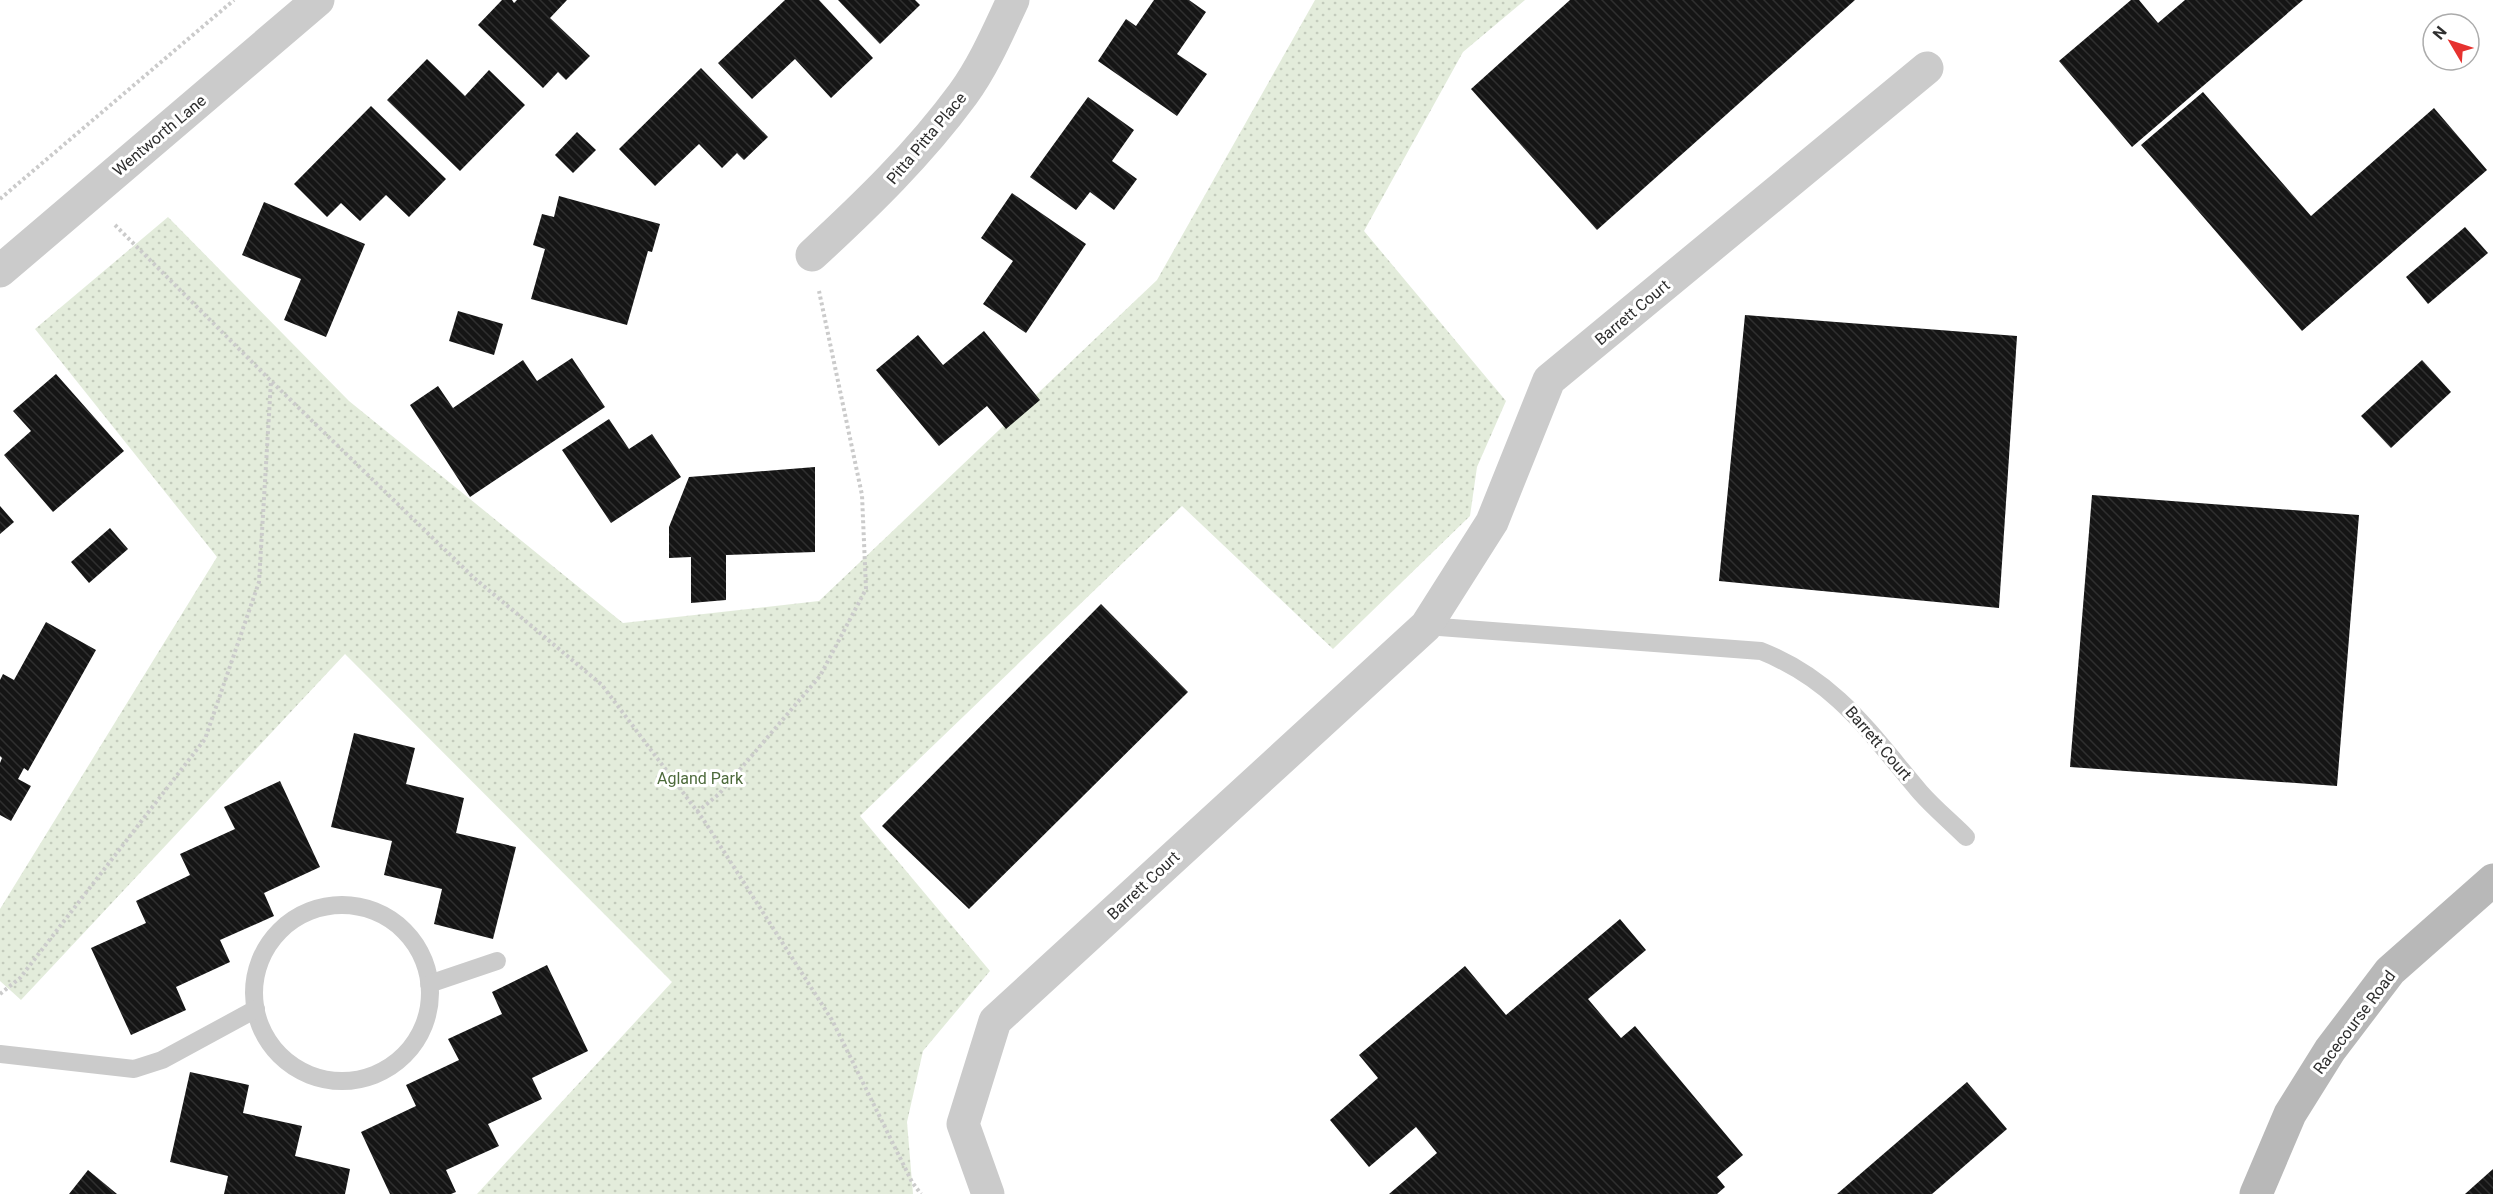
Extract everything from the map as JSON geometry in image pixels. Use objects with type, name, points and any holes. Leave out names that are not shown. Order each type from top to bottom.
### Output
[{"type":"street","name":"Wentworth Lane","points":[[0,270],[318,0]]},
{"type":"street","name":"Pitta Pitta Place","points":[[812,255],[885,187],[964,93],[989,51],[1013,0]]},
{"type":"street","name":"Barrett Court","points":[[988,1194],[963,1124],[995,1021],[1426,626],[1492,522],[1549,380],[1927,68]]},
{"type":"street","name":"Racecourse Road","points":[[2256,1194],[2290,1114],[2330,1050],[2390,971],[2493,880]]},
{"type":"lane","name":"Barrett Court","points":[[1426,626],[1761,651],[1802,671],[1837,696],[1882,745],[1922,794],[1966,837]]},
{"type":"lane","points":[[350,905],[377,912],[401,927],[418,948],[428,974],[429,984],[430,1001],[423,1028],[408,1051],[384,1071],[355,1081],[324,1080],[296,1069],[272,1049],[258,1022],[253,992],[260,961],[276,935],[297,918],[323,907],[350,905]]},
{"type":"lane","points":[[429,984],[497,961]]},
{"type":"lane","points":[[0,1054],[134,1069],[162,1060],[256,1009]]},
{"type":"path","points":[[0,199],[234,0]]},
{"type":"path","points":[[87,196],[271,381],[473,577],[602,685],[698,812],[832,1020],[912,1182],[921,1194]]},
{"type":"path","points":[[698,812],[719,794],[820,676],[866,589],[862,495],[812,255]]},
{"type":"path","points":[[0,994],[20,978],[205,739],[258,582],[271,381]]},
{"type":"green space","name":"Agland Park","points":[[1315,0],[1525,0],[1463,52],[1364,231],[1506,401],[1477,467],[1470,516],[1333,649],[1182,506],[860,816],[990,971],[923,1051],[907,1122],[913,1194],[477,1194],[672,982],[345,654],[21,1000],[0,981],[0,909],[217,557],[35,329],[168,217],[349,401],[623,623],[819,601],[1157,280]]},
{"type":"building","points":[[502,0],[512,0],[514,3],[517,0],[567,0],[550,18],[590,56],[566,80],[558,72],[543,88],[478,25]]},
{"type":"building","points":[[785,0],[819,0],[873,58],[831,98],[795,59],[752,99],[718,63]]},
{"type":"building","points":[[838,0],[915,0],[920,5],[880,44]]},
{"type":"building","points":[[1154,0],[1189,0],[1206,12],[1177,54],[1207,74],[1177,116],[1098,61],[1126,19],[1136,26]]},
{"type":"building","points":[[1570,0],[1855,0],[1597,230],[1471,89]]},
{"type":"building","points":[[2131,0],[2139,0],[2158,23],[2185,0],[2303,0],[2132,147],[2059,61]]},
{"type":"building","points":[[427,59],[465,96],[489,70],[525,105],[460,171],[387,100]]},
{"type":"building","points":[[701,68],[768,137],[744,160],[737,153],[722,168],[699,144],[655,186],[619,149]]},
{"type":"building","points":[[2203,92],[2311,216],[2434,108],[2487,170],[2302,331],[2141,145]]},
{"type":"building","points":[[1088,97],[1134,130],[1112,161],[1137,179],[1114,210],[1090,192],[1076,210],[1030,177]]},
{"type":"building","points":[[371,106],[446,179],[409,217],[386,195],[360,221],[341,203],[327,217],[294,184]]},
{"type":"building","points":[[577,132],[596,150],[573,173],[555,155]]},
{"type":"building","points":[[1012,193],[1086,244],[1026,333],[983,304],[1013,261],[981,238]]},
{"type":"building","points":[[559,196],[660,224],[652,252],[648,251],[627,325],[531,299],[545,249],[533,245],[542,214],[554,217]]},
{"type":"building","points":[[264,202],[365,244],[326,337],[284,320],[301,279],[242,255]]},
{"type":"building","points":[[2465,227],[2488,253],[2428,304],[2406,277]]},
{"type":"building","points":[[458,311],[503,324],[494,355],[449,341]]},
{"type":"building","points":[[1745,315],[2017,336],[1999,608],[1719,581]]},
{"type":"building","points":[[984,331],[1040,400],[1006,429],[987,406],[939,446],[876,370],[918,335],[943,365]]},
{"type":"building","points":[[572,358],[605,407],[470,497],[410,405],[438,386],[453,408],[523,360],[537,381]]},
{"type":"building","points":[[2422,360],[2451,392],[2391,448],[2361,416]]},
{"type":"building","points":[[56,374],[124,451],[53,512],[4,455],[31,431],[13,411]]},
{"type":"building","points":[[609,419],[629,449],[652,434],[681,477],[611,523],[562,450]]},
{"type":"building","points":[[815,467],[815,552],[726,555],[726,600],[691,603],[691,557],[669,558],[669,527],[689,477]]},
{"type":"building","points":[[2092,495],[2359,515],[2337,786],[2070,767]]},
{"type":"building","points":[[0,506],[14,522],[0,534]]},
{"type":"building","points":[[110,528],[128,549],[89,583],[71,562]]},
{"type":"building","points":[[1101,604],[1188,692],[969,909],[882,826]]},
{"type":"building","points":[[46,622],[96,650],[28,771],[24,768],[18,779],[31,786],[11,821],[0,815],[0,763],[2,758],[0,756],[0,680],[3,674],[14,680]]},
{"type":"building","points":[[354,733],[415,748],[406,784],[464,798],[456,833],[516,847],[493,939],[434,924],[442,889],[384,875],[392,841],[331,827]]},
{"type":"building","points":[[280,781],[320,867],[264,893],[274,916],[220,940],[230,962],[176,987],[186,1010],[131,1035],[91,948],[146,923],[136,901],[190,875],[180,854],[235,829],[224,807]]},
{"type":"building","points":[[1620,919],[1646,950],[1588,999],[1621,1038],[1635,1026],[1743,1155],[1717,1177],[1725,1187],[1717,1194],[1389,1194],[1437,1153],[1416,1127],[1369,1167],[1330,1120],[1378,1078],[1359,1055],[1465,966],[1506,1015]]},
{"type":"building","points":[[547,965],[588,1051],[532,1078],[542,1099],[488,1124],[499,1146],[446,1170],[456,1192],[451,1194],[390,1194],[361,1132],[416,1106],[406,1085],[459,1060],[448,1039],[502,1014],[492,992]]},
{"type":"building","points":[[190,1072],[249,1085],[243,1113],[302,1126],[295,1156],[350,1169],[345,1194],[224,1194],[228,1176],[170,1162]]},
{"type":"building","points":[[1967,1082],[2007,1129],[1932,1194],[1837,1194]]},
{"type":"building","points":[[2493,1169],[2493,1194],[2465,1194]]},
{"type":"building","points":[[88,1170],[117,1194],[69,1194]]}]
